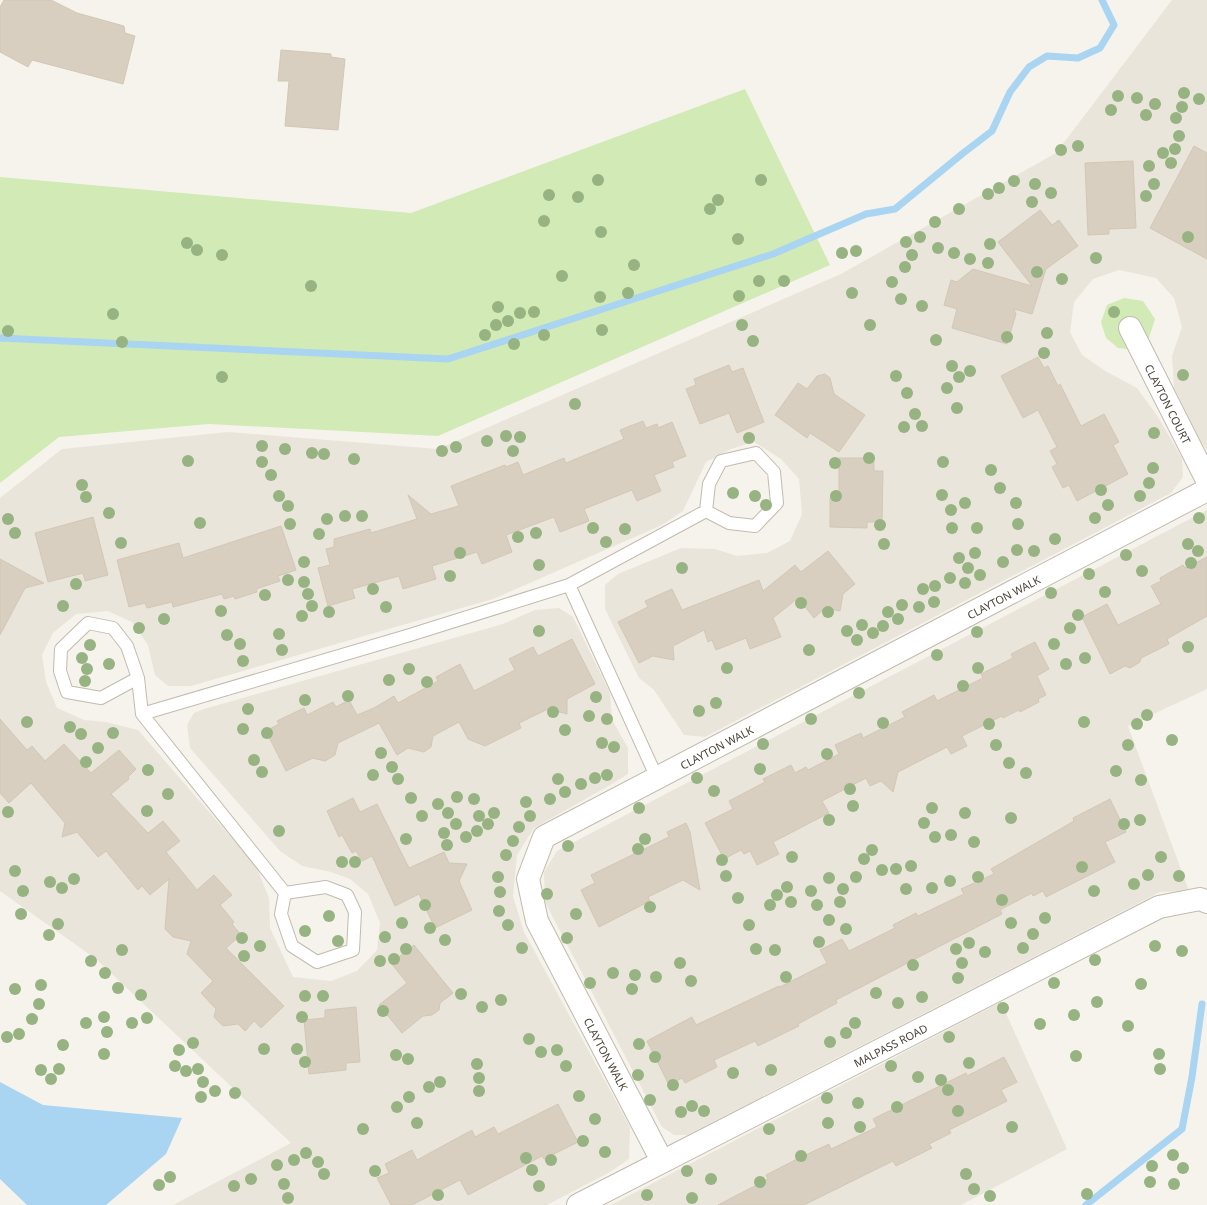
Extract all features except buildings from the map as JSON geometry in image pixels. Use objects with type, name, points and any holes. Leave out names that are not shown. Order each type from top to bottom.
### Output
[{"type":"street","name":"CLAYTON COURT","points":[[1130,328],[1207,480]]},
{"type":"street","name":"CLAYTON WALK","points":[[662,1161],[537,921],[528,879],[544,837],[1207,490]]},
{"type":"street","name":"MALPASS ROAD","points":[[578,1205],[1159,907],[1200,899],[1207,902]]},
{"type":"lane","points":[[756,453],[774,472],[777,503],[755,526],[729,523],[706,511],[709,484],[721,460],[756,453]]},
{"type":"lane","points":[[142,714],[403,638],[569,585],[706,511]]},
{"type":"lane","points":[[569,585],[657,778]]},
{"type":"lane","points":[[138,678],[101,698],[67,692],[60,671],[60,649],[88,624],[113,628],[127,646],[138,678],[142,714],[285,893],[281,914],[292,946],[317,962],[353,950],[355,912],[347,895],[326,887],[285,893]]},
{"type":"shaded area","points":[[1172,0],[1207,0],[1207,450],[1199,438],[1174,388],[1172,356],[1182,327],[1174,298],[1156,278],[1119,270],[1093,279],[1074,302],[1070,332],[1082,355],[1107,372],[1137,388],[1158,417],[1182,458],[1183,477],[1171,493],[705,737],[684,735],[654,690],[639,678],[605,609],[605,585],[618,574],[681,548],[715,549],[737,556],[767,553],[790,541],[802,514],[799,479],[781,459],[754,442],[731,449],[706,462],[683,511],[662,525],[493,599],[191,686],[168,686],[155,675],[148,645],[132,622],[108,611],[76,614],[53,633],[42,655],[46,682],[57,708],[84,720],[106,722],[138,730],[256,866],[269,898],[270,928],[293,977],[331,981],[357,971],[377,950],[380,923],[368,894],[350,879],[331,872],[302,866],[280,851],[190,748],[187,725],[194,713],[503,624],[535,610],[559,608],[573,617],[610,693],[612,720],[628,748],[628,774],[534,828],[517,855],[513,896],[524,932],[630,1127],[629,1159],[610,1172],[547,1205],[173,1205],[291,1143],[96,959],[0,891],[0,498],[62,449],[228,432],[438,449],[841,274],[1056,153]]},
{"type":"shaded area","points":[[1207,510],[1207,689],[1128,726],[1189,891],[1160,892],[687,1135],[674,1135],[662,1127],[545,902],[544,872],[557,851]]},
{"type":"shaded area","points":[[1001,1002],[1067,1149],[961,1205],[611,1205]]},
{"type":"green space","points":[[745,89],[830,265],[438,436],[209,424],[59,437],[0,483],[0,177],[411,213]]},
{"type":"green space","points":[[1124,298],[1143,301],[1155,319],[1148,341],[1134,350],[1118,348],[1106,338],[1101,322],[1107,305]]},
{"type":"water","points":[[0,1082],[43,1105],[182,1118],[166,1154],[106,1205],[27,1205],[0,1179]]},
{"type":"waterway","points":[[0,338],[448,359],[773,254],[866,214],[895,209],[992,131],[1010,92],[1029,67],[1047,56],[1078,58],[1100,48],[1114,25],[1102,0]]},
{"type":"waterway","points":[[1086,1205],[1182,1129],[1192,1077],[1202,1004]]}]
